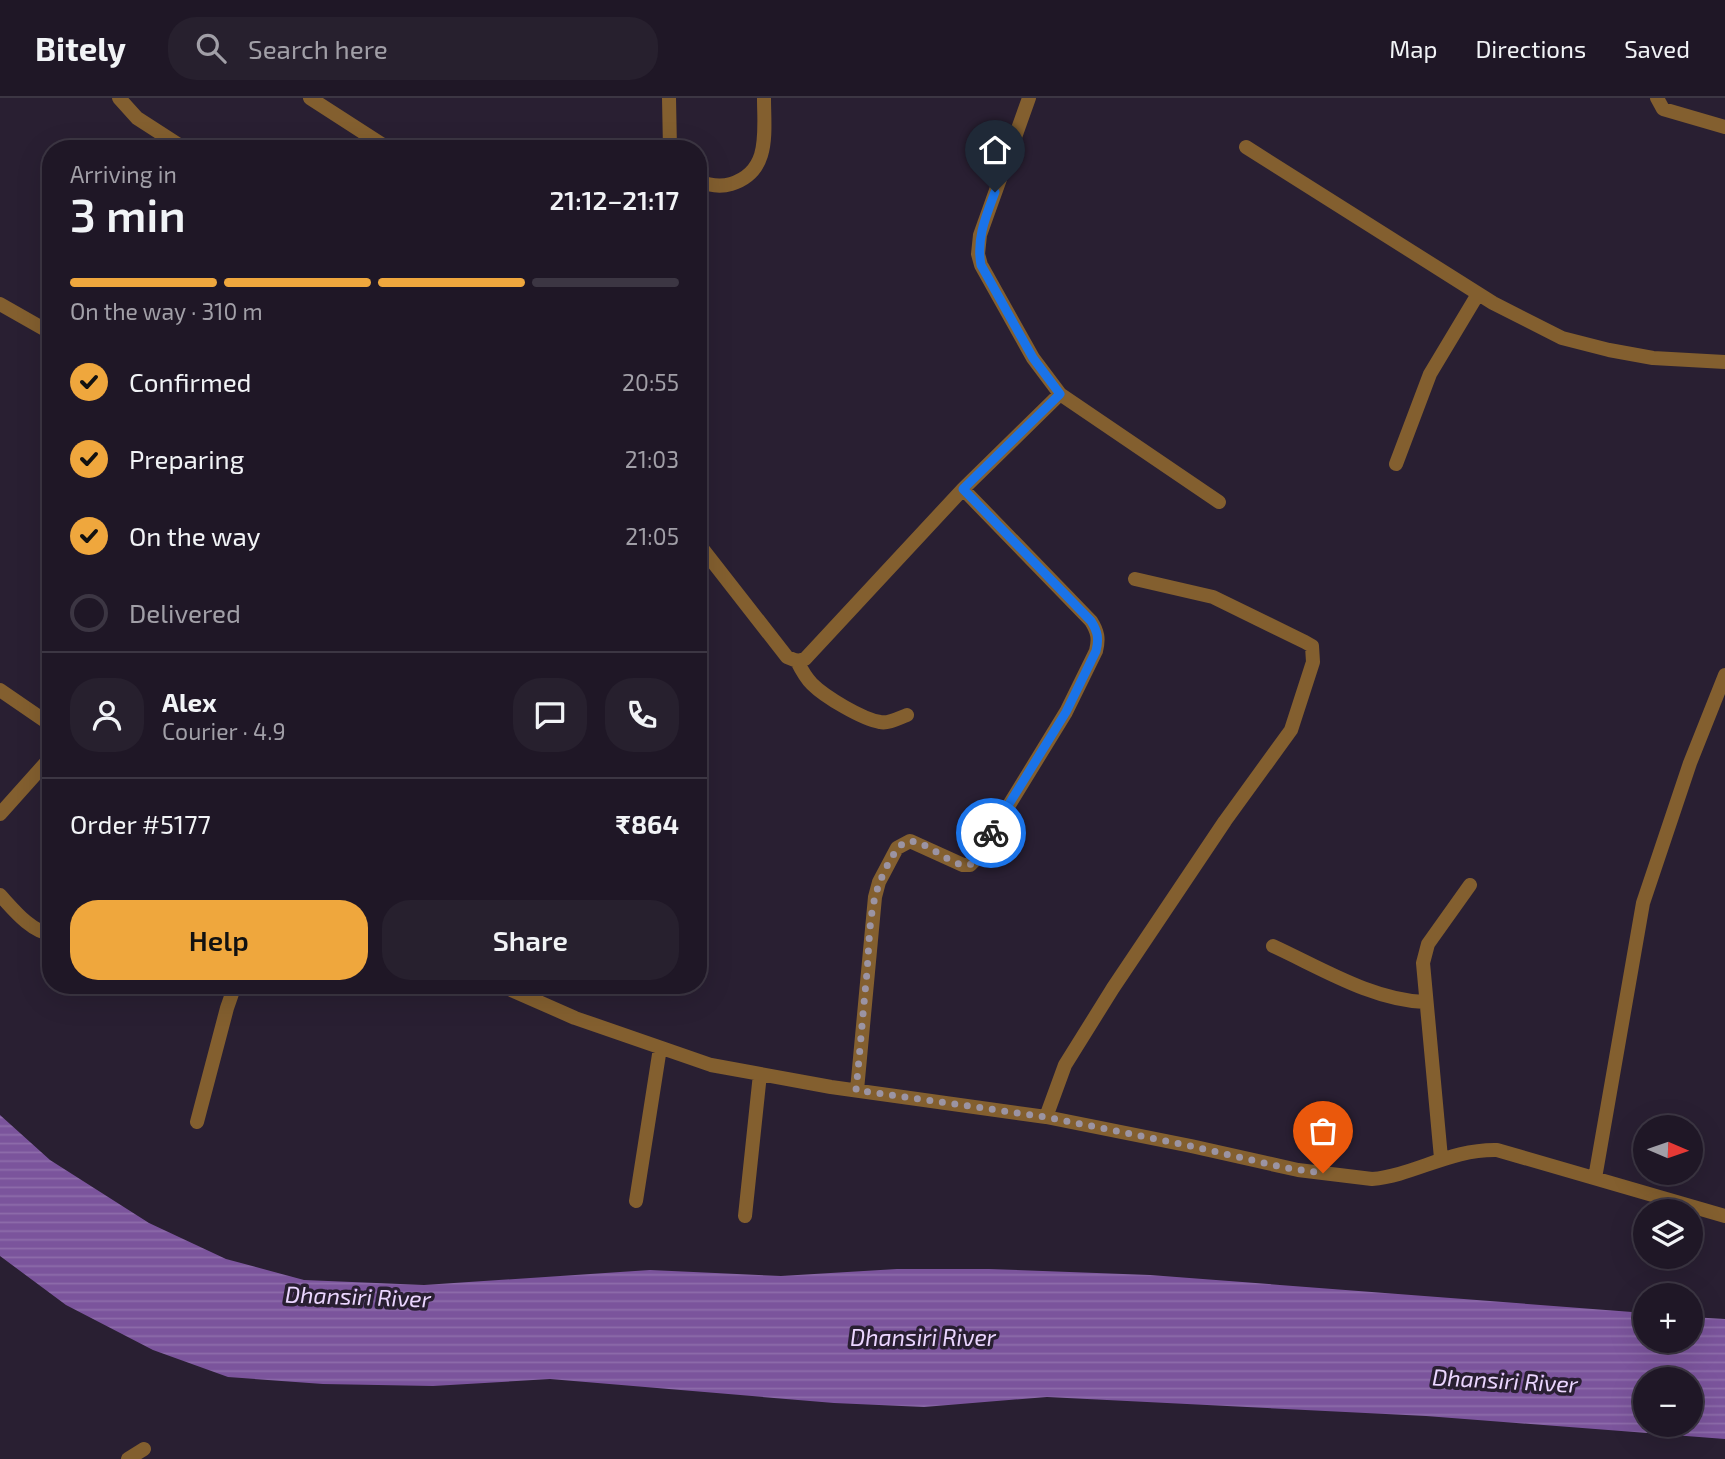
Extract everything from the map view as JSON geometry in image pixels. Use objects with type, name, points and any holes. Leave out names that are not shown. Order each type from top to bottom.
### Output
[{"type":"street","points":[[119,98],[137,118],[172,140]]},
{"type":"street","points":[[310,98],[375,140]]},
{"type":"street","points":[[668,98],[670,140]]},
{"type":"street","points":[[707,183],[724,186],[738,182],[752,174],[759,165],[764,131],[764,98]]},
{"type":"street","points":[[1029,98],[980,235],[978,254],[984,273],[1026,346],[1060,394],[1219,502]]},
{"type":"street","points":[[1657,98],[1663,109],[1725,127]]},
{"type":"street","points":[[1245,147],[1478,294],[1562,338],[1587,346],[1653,358],[1725,362]]},
{"type":"street","points":[[1396,464],[1430,374],[1478,294]]},
{"type":"street","points":[[0,304],[42,328]]},
{"type":"street","points":[[707,555],[787,657],[797,661],[805,659],[963,489],[1060,394]]},
{"type":"street","points":[[856,1090],[870,935],[879,881],[897,848],[910,841],[963,865],[970,865],[976,859],[1069,705],[1096,651],[1098,640],[1097,631],[1091,621],[963,489]]},
{"type":"street","points":[[1046,1117],[1065,1065],[1106,999],[1225,821],[1291,730],[1313,662],[1312,646],[1213,597],[1135,579]]},
{"type":"street","points":[[797,661],[817,689],[852,710],[879,722],[907,715]]},
{"type":"street","points":[[1595,1178],[1643,903],[1677,801],[1725,675]]},
{"type":"street","points":[[0,690],[42,719]]},
{"type":"street","points":[[0,814],[42,767]]},
{"type":"street","points":[[1441,1158],[1425,1002],[1424,953],[1427,944],[1470,885]]},
{"type":"street","points":[[0,895],[42,931]]},
{"type":"street","points":[[1273,946],[1381,995],[1401,1001],[1425,1002]]},
{"type":"street","points":[[197,1122],[232,994]]},
{"type":"street","points":[[520,994],[575,1018],[696,1061],[760,1074],[1046,1117],[1298,1170],[1372,1179],[1384,1178],[1441,1158],[1497,1150],[1725,1216]]},
{"type":"street","points":[[636,1201],[660,1048]]},
{"type":"street","points":[[745,1216],[760,1074]]},
{"type":"street","points":[[128,1459],[145,1449]]},
{"type":"water","name":"Dhansiri River","points":[[0,1115],[50,1160],[149,1223],[226,1259],[304,1280],[424,1285],[650,1270],[781,1276],[897,1269],[989,1269],[1150,1275],[1633,1312],[1633,1353],[1703,1353],[1703,1318],[1725,1319],[1725,1439],[1699,1437],[1703,1437],[1703,1367],[1633,1367],[1633,1432],[1426,1416],[1047,1397],[924,1407],[834,1403],[550,1379],[433,1386],[323,1384],[228,1377],[153,1350],[66,1305],[0,1256]]},
{"type":"way so far","points":[[991,833],[970,865],[955,862],[918,843],[903,843],[897,848],[879,881],[870,935],[856,1090],[1046,1117],[1286,1168],[1323,1173]]},
{"type":"route","points":[[991,833],[1066,712],[1096,651],[1098,640],[1097,631],[1091,621],[963,489],[1060,394],[1033,358],[981,265],[978,254],[980,235],[995,192]]}]
